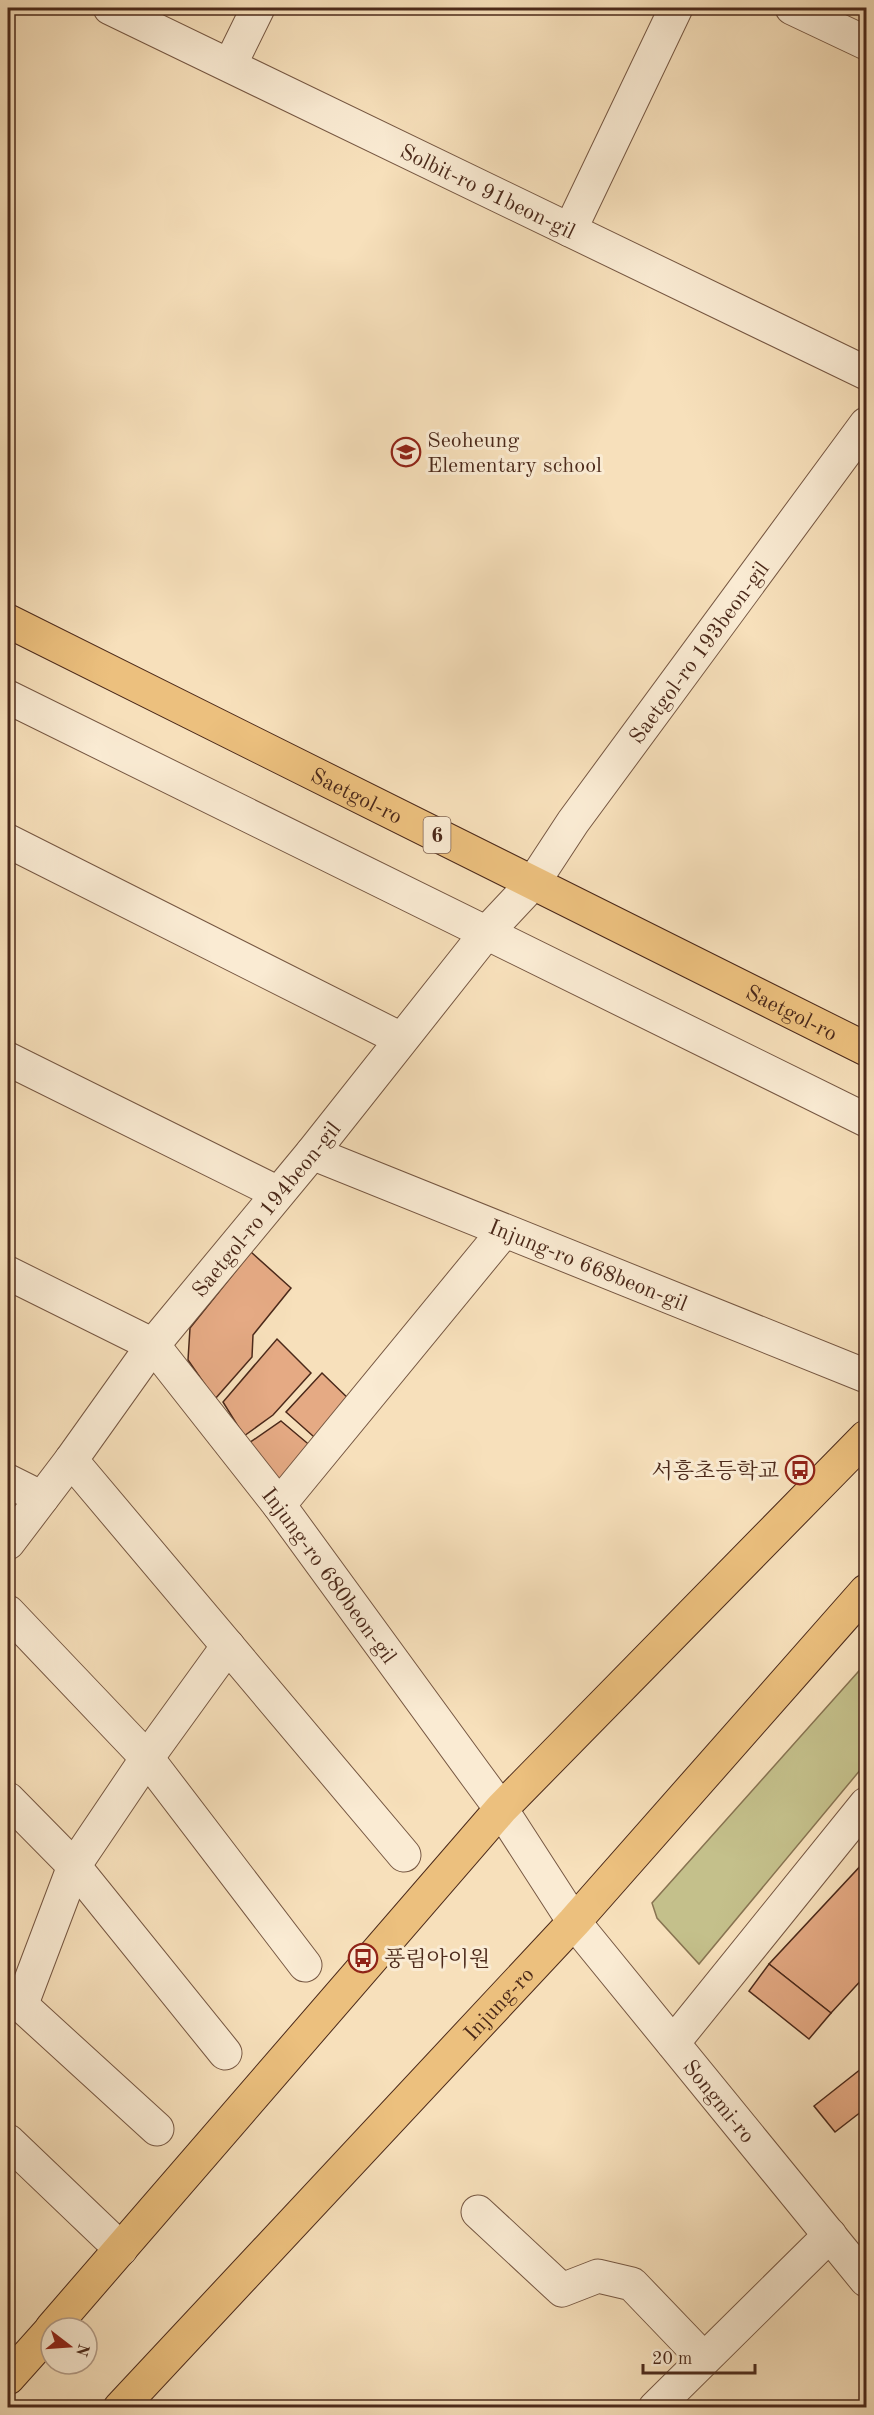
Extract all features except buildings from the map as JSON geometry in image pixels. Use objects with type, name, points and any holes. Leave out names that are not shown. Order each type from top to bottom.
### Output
[{"type":"main road","name":"Saetgol-ro","points":[[8,621],[867,1049]]},
{"type":"main road","points":[[63,2316],[501,1809],[867,1437]]},
{"type":"main road","name":"Injung-ro","points":[[120,2408],[574,1922],[867,1591]]},
{"type":"main road","points":[[8,2378],[39,2343]]},
{"type":"street","name":"Solbit-ro 91beon-gil","points":[[110,8],[867,373]]},
{"type":"street","points":[[230,65],[258,8]]},
{"type":"street","points":[[570,230],[676,8]]},
{"type":"street","points":[[792,8],[867,43]]},
{"type":"street","name":"Saetgol-ro 193beon-gil","points":[[532,883],[573,822],[867,424]]},
{"type":"street","points":[[8,697],[867,1120]]},
{"type":"street","points":[[8,841],[401,1039]]},
{"type":"street","name":"Saetgol-ro 194beon-gil","points":[[8,1544],[72,1460],[153,1345],[312,1153],[487,932],[532,883]]},
{"type":"street","points":[[8,1059],[278,1193]]},
{"type":"street","name":"Injung-ro 668beon-gil","points":[[312,1153],[867,1376]]},
{"type":"street","points":[[279,1505],[504,1231]]},
{"type":"street","points":[[8,1273],[153,1345]]},
{"type":"street","name":"Injung-ro 680beon-gil","points":[[153,1345],[279,1505],[501,1809],[574,1922]]},
{"type":"street","points":[[72,1460],[404,1855]]},
{"type":"street","points":[[8,1481],[42,1498]]},
{"type":"street","points":[[8,1612],[147,1758],[304,1965]]},
{"type":"street","points":[[157,2129],[14,1999],[74,1866],[147,1758],[228,1646]]},
{"type":"street","points":[[8,1799],[74,1866],[225,2053]]},
{"type":"street","points":[[673,2043],[867,1804]]},
{"type":"street","name":"Songmi-ro","points":[[574,1922],[867,2280]]},
{"type":"street","points":[[8,2141],[121,2249]]},
{"type":"street","points":[[478,2212],[562,2290],[598,2276],[632,2284],[704,2359]]},
{"type":"street","points":[[655,2408],[830,2235]]},
{"type":"shaded area","points":[[866,1663],[866,1763],[699,1964],[657,1918],[652,1903]]},
{"type":"place","name":"Seoheung Elementary school","points":[[406,452]]},
{"type":"place","name":"서흥초등학교","points":[[800,1470]]},
{"type":"place","name":"풍림아이원","points":[[363,1958]]}]
